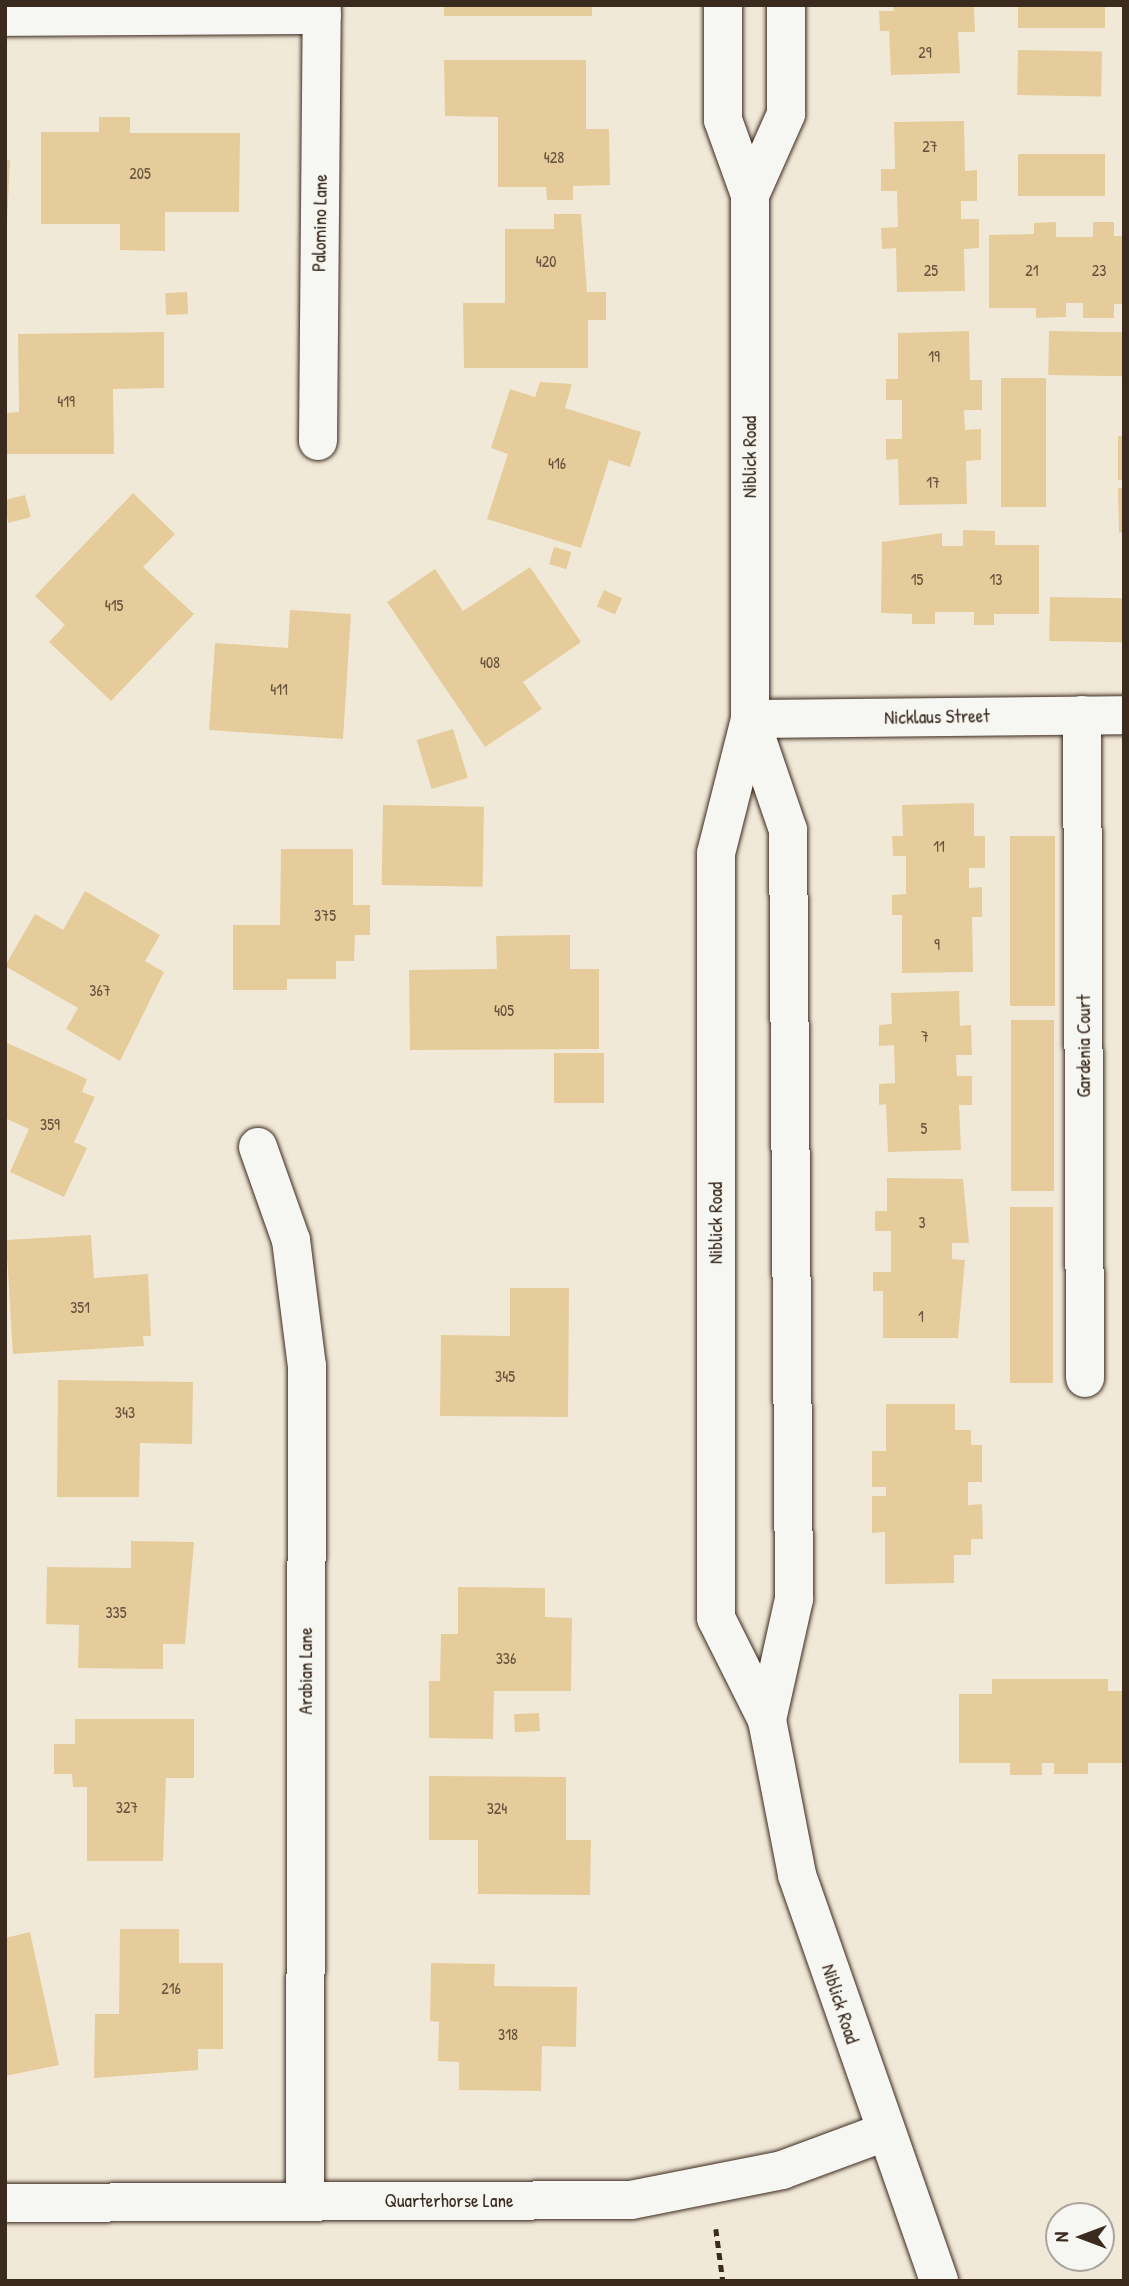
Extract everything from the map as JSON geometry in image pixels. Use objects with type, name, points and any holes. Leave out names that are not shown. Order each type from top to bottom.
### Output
[{"type":"street","name":"Niblick Road","points":[[723,5],[723,120],[750,195],[750,719],[716,853],[716,1618],[767,1720],[797,1875],[882,2133],[939,2281]]},
{"type":"street","name":"Niblick Road","points":[[750,195],[786,114],[786,5]]},
{"type":"street","points":[[5,17],[322,10]]},
{"type":"street","name":"Palomino Lane","points":[[318,441],[322,10]]},
{"type":"street","name":"Gardenia Court","points":[[1082,715],[1085,1378]]},
{"type":"street","name":"Nicklaus Street","points":[[750,719],[1124,715]]},
{"type":"street","name":"Niblick Road","points":[[750,719],[788,830],[794,1600],[767,1720]]},
{"type":"street","name":"Arabian Lane","points":[[258,1147],[291,1240],[307,1366],[304,2202]]},
{"type":"street","name":"Quarterhorse Lane","points":[[5,2203],[631,2200],[782,2170],[882,2133]]},
{"type":"building","points":[[444,5],[592,5],[592,16],[444,16]]},
{"type":"building","points":[[893,5],[974,5],[975,32],[958,32],[960,73],[891,75],[889,31],[880,31],[879,11],[894,11]]},
{"type":"building","points":[[1018,5],[1105,5],[1105,28],[1018,28]]},
{"type":"building","points":[[1018,50],[1102,51],[1101,96],[1017,95]]},
{"type":"building","points":[[444,60],[586,60],[586,129],[609,129],[610,185],[573,186],[573,200],[547,200],[546,187],[498,187],[498,117],[445,116]]},
{"type":"building","points":[[99,117],[130,117],[130,133],[240,133],[239,212],[165,212],[165,251],[120,250],[120,224],[41,224],[41,132],[99,132]]},
{"type":"building","points":[[964,121],[965,171],[977,170],[977,201],[961,201],[961,219],[979,219],[979,248],[964,249],[965,291],[897,292],[896,248],[882,249],[881,228],[898,227],[897,191],[881,191],[881,169],[895,169],[894,122]]},
{"type":"building","points":[[1018,154],[1105,154],[1105,196],[1018,196]]},
{"type":"building","points":[[5,160],[10,160],[5,263]]},
{"type":"building","points":[[554,214],[581,214],[587,292],[606,292],[606,320],[588,320],[588,368],[464,368],[463,303],[505,303],[505,229],[554,229]]},
{"type":"building","points":[[1056,222],[1056,237],[1093,237],[1093,222],[1114,222],[1114,236],[1124,236],[1124,304],[1114,304],[1114,318],[1083,318],[1083,303],[1066,303],[1066,317],[1036,318],[1036,308],[989,308],[989,235],[1034,234],[1034,223]]},
{"type":"building","points":[[187,292],[188,314],[166,315],[165,293]]},
{"type":"building","points":[[969,331],[970,380],[982,380],[982,410],[964,410],[965,430],[981,429],[981,460],[966,461],[967,504],[899,505],[898,459],[886,460],[886,439],[902,439],[902,400],[886,400],[886,379],[898,379],[898,333]]},
{"type":"building","points":[[1049,331],[1124,332],[1123,376],[1048,375]]},
{"type":"building","points":[[164,332],[164,388],[113,389],[114,454],[5,454],[5,413],[19,412],[18,334]]},
{"type":"building","points":[[1001,378],[1046,378],[1046,507],[1001,507]]},
{"type":"building","points":[[540,382],[572,384],[565,408],[641,432],[630,467],[609,460],[581,548],[487,519],[508,454],[491,448],[510,389],[535,397]]},
{"type":"building","points":[[1118,436],[1124,436],[1124,480],[1118,480]]},
{"type":"building","points":[[1118,488],[1124,488],[1124,532],[1119,533]]},
{"type":"building","points":[[133,493],[175,534],[143,567],[194,614],[111,701],[49,642],[65,625],[35,596]]},
{"type":"building","points":[[25,495],[31,517],[8,523],[5,500]]},
{"type":"building","points":[[963,530],[995,531],[995,545],[1039,545],[1039,614],[994,614],[994,625],[974,625],[974,612],[935,612],[935,624],[912,624],[912,614],[881,613],[882,542],[942,533],[942,546],[963,546]]},
{"type":"building","points":[[554,547],[571,552],[566,569],[549,564]]},
{"type":"building","points":[[530,567],[581,642],[523,682],[542,709],[485,747],[387,602],[435,569],[463,611]]},
{"type":"building","points":[[604,590],[622,598],[615,615],[597,606]]},
{"type":"building","points":[[1050,597],[1124,598],[1123,642],[1049,641]]},
{"type":"building","points":[[290,610],[351,614],[343,739],[209,730],[215,643],[288,648]]},
{"type":"building","points":[[453,729],[468,778],[432,789],[417,740]]},
{"type":"building","points":[[974,803],[974,836],[985,836],[985,868],[969,868],[969,888],[982,887],[982,917],[972,917],[973,972],[902,973],[902,915],[892,915],[892,895],[906,894],[906,856],[893,856],[892,836],[903,836],[902,805]]},
{"type":"building","points":[[383,805],[484,807],[483,887],[382,885]]},
{"type":"building","points":[[1010,836],[1055,836],[1055,1006],[1010,1006]]},
{"type":"building","points":[[281,849],[353,849],[353,905],[370,905],[370,935],[355,935],[354,961],[336,961],[336,979],[287,979],[287,990],[233,990],[233,925],[280,925]]},
{"type":"building","points":[[85,891],[160,935],[145,961],[164,972],[120,1061],[66,1029],[78,1008],[5,966],[35,914],[63,930]]},
{"type":"building","points":[[570,935],[570,969],[599,969],[599,1049],[410,1050],[409,970],[497,969],[496,936]]},
{"type":"building","points":[[959,991],[960,1026],[971,1025],[972,1055],[956,1055],[957,1076],[972,1076],[972,1105],[959,1105],[961,1150],[888,1152],[886,1104],[879,1105],[879,1084],[895,1083],[894,1045],[879,1046],[879,1025],[892,1024],[891,993]]},
{"type":"building","points":[[1011,1020],[1054,1020],[1054,1191],[1011,1191]]},
{"type":"building","points":[[5,1042],[87,1079],[82,1092],[95,1097],[74,1142],[87,1148],[64,1197],[10,1172],[29,1129],[5,1118]]},
{"type":"building","points":[[554,1053],[604,1053],[604,1103],[554,1103]]},
{"type":"building","points":[[887,1178],[963,1179],[969,1243],[952,1243],[952,1259],[965,1260],[958,1338],[883,1338],[883,1291],[873,1291],[873,1272],[891,1272],[891,1231],[875,1231],[875,1211],[887,1211]]},
{"type":"building","points":[[1010,1207],[1053,1207],[1053,1383],[1010,1383]]},
{"type":"building","points":[[91,1235],[94,1278],[148,1274],[151,1336],[143,1336],[144,1346],[13,1354],[6,1240]]},
{"type":"building","points":[[510,1288],[569,1288],[568,1417],[440,1416],[441,1335],[510,1336]]},
{"type":"building","points":[[58,1380],[193,1382],[192,1444],[140,1443],[139,1497],[57,1497]]},
{"type":"building","points":[[886,1404],[955,1404],[955,1430],[971,1430],[971,1445],[982,1445],[982,1482],[968,1482],[968,1505],[982,1504],[983,1539],[971,1539],[971,1555],[954,1555],[954,1583],[885,1584],[885,1532],[872,1533],[872,1496],[886,1496],[886,1487],[872,1487],[872,1451],[886,1451]]},
{"type":"building","points":[[131,1541],[194,1542],[185,1644],[163,1644],[163,1669],[78,1668],[79,1625],[46,1624],[47,1567],[131,1568]]},
{"type":"building","points":[[458,1587],[545,1588],[545,1617],[572,1618],[571,1691],[494,1691],[493,1739],[429,1738],[429,1681],[440,1681],[441,1634],[458,1634]]},
{"type":"building","points":[[992,1679],[1108,1679],[1108,1691],[1124,1691],[1124,1763],[1088,1763],[1088,1774],[1054,1774],[1054,1763],[1042,1763],[1042,1775],[1010,1775],[1010,1763],[959,1763],[959,1694],[992,1694]]},
{"type":"building","points":[[539,1713],[540,1731],[515,1732],[514,1714]]},
{"type":"building","points":[[75,1719],[194,1719],[194,1778],[166,1778],[163,1861],[87,1861],[87,1787],[73,1787],[72,1774],[54,1774],[54,1744],[75,1744]]},
{"type":"building","points":[[429,1776],[566,1777],[566,1840],[591,1840],[590,1895],[478,1894],[478,1840],[429,1840]]},
{"type":"building","points":[[120,1929],[179,1929],[179,1963],[223,1963],[223,2049],[198,2049],[198,2070],[94,2078],[95,2014],[119,2014]]},
{"type":"building","points":[[30,1932],[59,2065],[5,2076],[5,1938]]},
{"type":"building","points":[[431,1963],[495,1964],[494,1986],[577,1987],[576,2047],[542,2046],[541,2091],[459,2090],[459,2062],[438,2061],[439,2022],[430,2021]]}]
